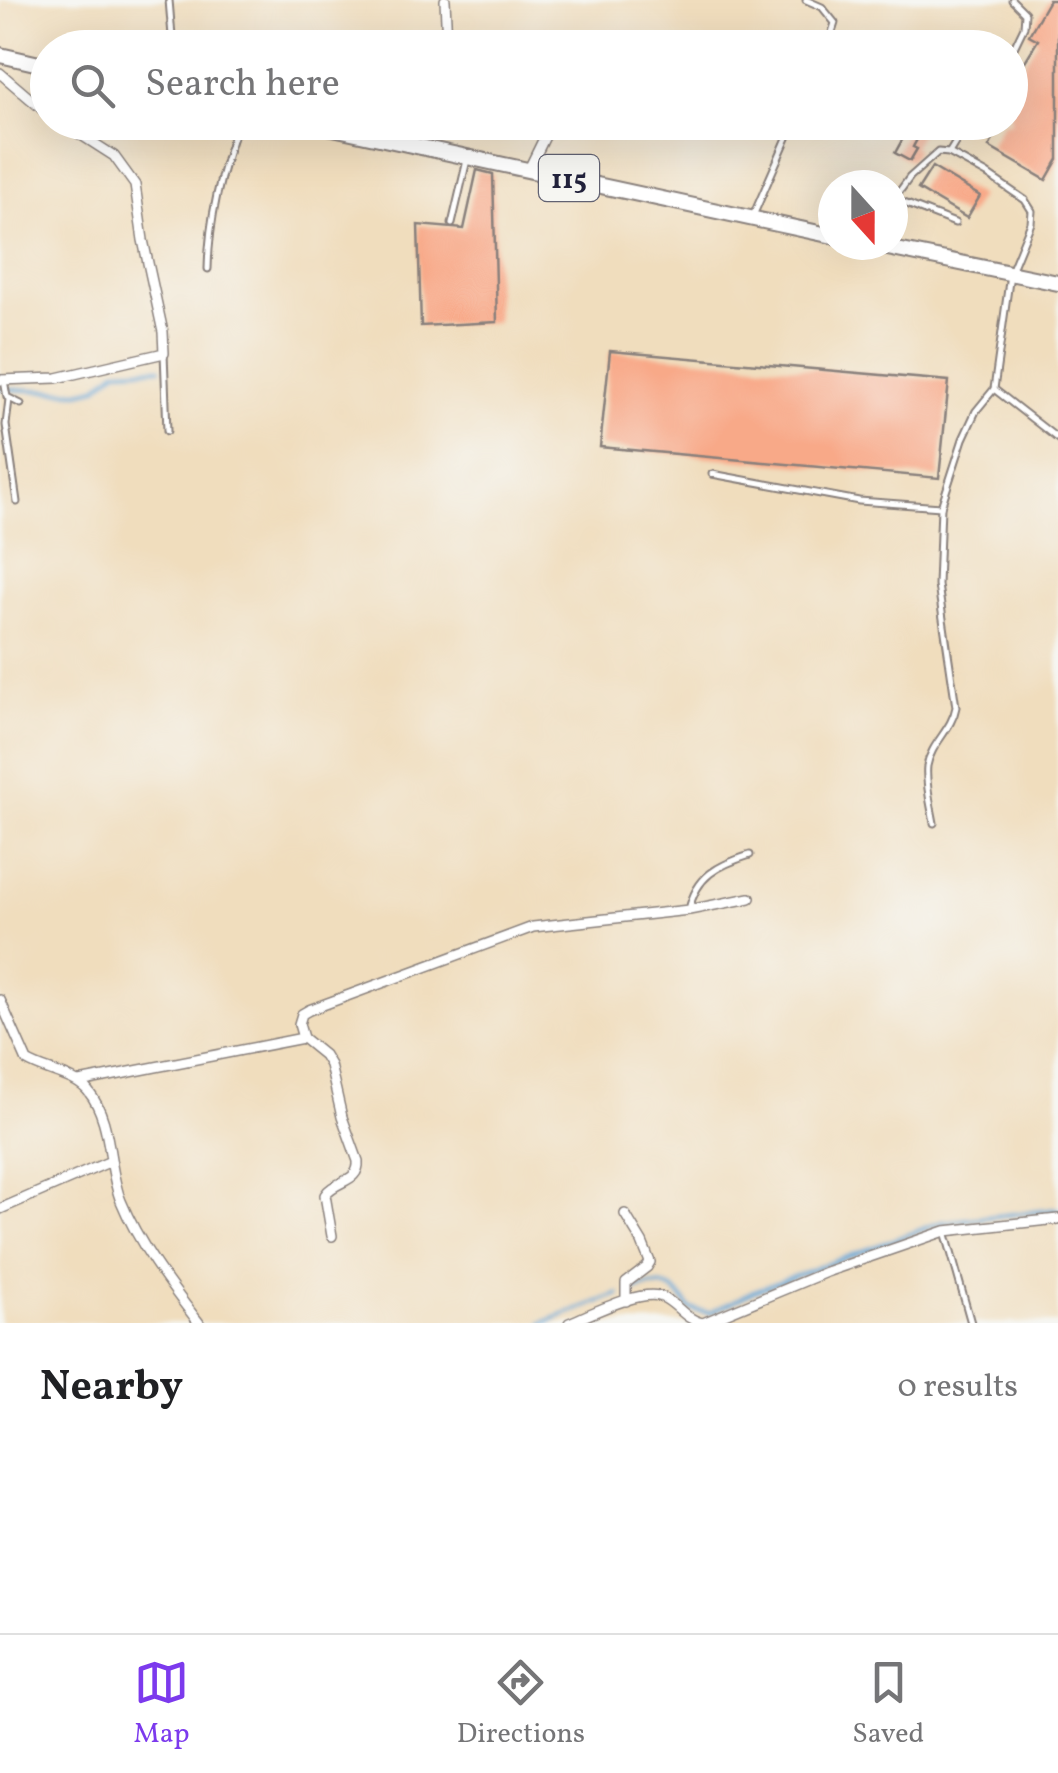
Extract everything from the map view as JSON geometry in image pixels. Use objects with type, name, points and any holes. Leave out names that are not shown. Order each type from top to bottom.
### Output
[{"type":"main road","points":[[0,56],[30,62]]},
{"type":"main road","name":"115","points":[[387,140],[818,233]]},
{"type":"main road","points":[[908,252],[1058,283]]},
{"type":"street","points":[[445,0],[446,30]]},
{"type":"street","points":[[0,73],[30,99]]},
{"type":"street","points":[[2,380],[57,378],[164,353],[135,185],[114,156],[89,140]]},
{"type":"street","points":[[529,169],[543,140]]},
{"type":"street","points":[[332,1236],[324,1196],[329,1189],[354,1176],[358,1161],[330,1066],[303,1038],[302,1014],[533,926],[689,910],[750,898]]},
{"type":"street","points":[[0,1000],[27,1061],[78,1082],[96,1104],[121,1202],[166,1279],[199,1323]]},
{"type":"street","points":[[0,1032],[14,1028]]},
{"type":"street","points":[[78,1082],[303,1038]]},
{"type":"street","points":[[0,1209],[111,1162]]},
{"type":"street","points":[[625,1214],[650,1262],[626,1284],[626,1301]]},
{"type":"street","points":[[569,1323],[655,1294],[703,1323],[826,1272],[945,1231],[1058,1218]]},
{"type":"lane","points":[[169,0],[172,30]]},
{"type":"lane","points":[[806,0],[822,7],[835,23],[833,30]]},
{"type":"lane","points":[[1012,0],[1024,13],[1023,30]]},
{"type":"lane","points":[[208,269],[214,208],[231,140]]},
{"type":"lane","points":[[752,218],[786,140]]},
{"type":"lane","points":[[950,153],[958,140]]},
{"type":"lane","points":[[934,824],[927,766],[954,720],[956,707],[938,586],[941,507],[962,439],[976,412],[994,390],[1010,274],[1032,211],[1025,200],[950,153],[938,152],[910,177],[894,199],[955,223]]},
{"type":"lane","points":[[452,224],[468,158]]},
{"type":"lane","points":[[164,353],[167,431]]},
{"type":"lane","points":[[2,380],[9,398],[6,425],[17,502]]},
{"type":"lane","points":[[994,390],[1058,439]]},
{"type":"lane","points":[[9,398],[21,404]]},
{"type":"lane","points":[[712,474],[859,501],[941,507]]},
{"type":"lane","points":[[689,910],[692,894],[713,869],[750,856]]},
{"type":"lane","points":[[945,1231],[971,1323]]},
{"type":"building","points":[[1049,0],[1058,0],[1058,159],[1046,180],[989,147],[993,140],[1028,140],[1028,56],[1038,40],[1029,35]]},
{"type":"building","points":[[902,140],[917,140],[913,147],[917,149],[910,161],[895,153]]},
{"type":"building","points":[[932,167],[980,196],[967,218],[918,189]]},
{"type":"building","points":[[477,170],[493,174],[497,322],[421,326],[418,225],[464,229]]},
{"type":"building","points":[[610,351],[949,381],[939,478],[600,447]]},
{"type":"waterway","points":[[8,389],[79,392],[96,388],[117,370],[160,368]]},
{"type":"waterway","points":[[633,1290],[666,1287],[679,1294],[690,1309],[710,1313],[754,1291],[942,1222],[1058,1209]]},
{"type":"waterway","points":[[542,1323],[619,1294]]}]
